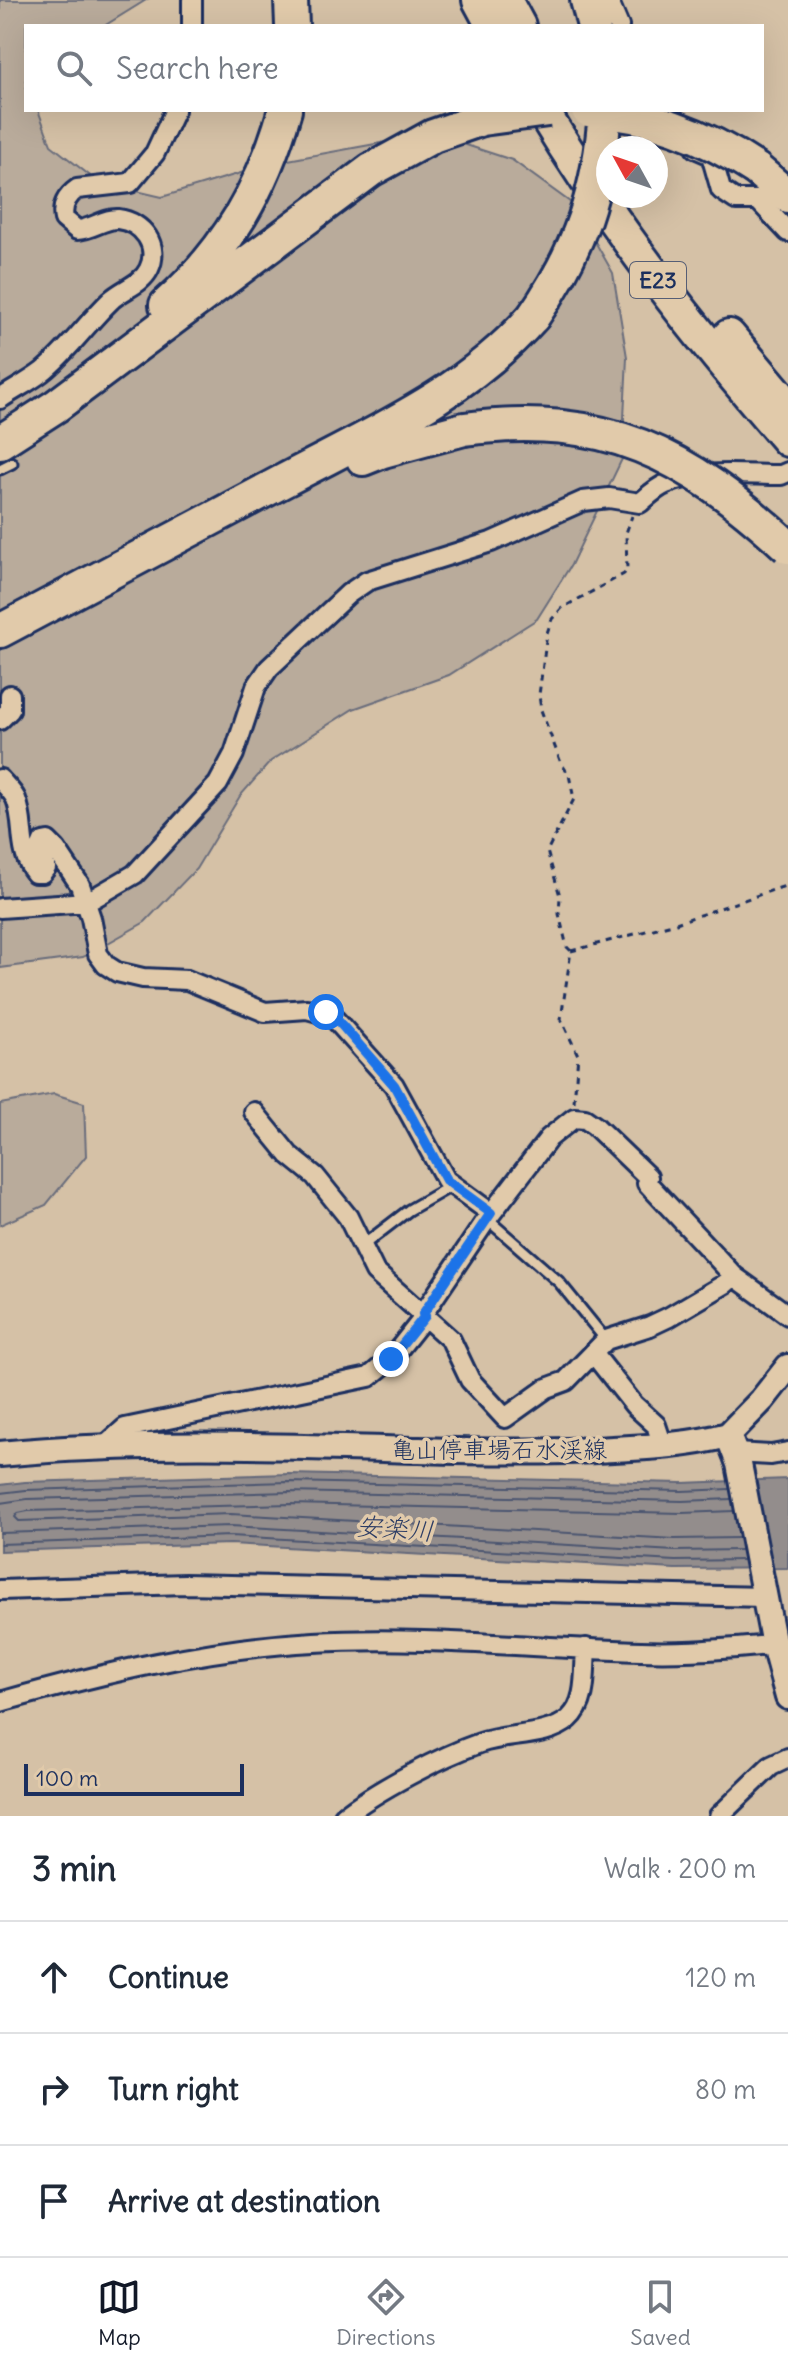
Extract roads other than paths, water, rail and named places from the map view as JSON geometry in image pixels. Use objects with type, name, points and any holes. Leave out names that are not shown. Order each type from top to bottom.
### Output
[{"type":"highway","points":[[291,0],[292,24]]},
{"type":"highway","points":[[479,0],[492,24]]},
{"type":"highway","points":[[505,0],[518,24]]},
{"type":"highway","points":[[587,0],[593,24]]},
{"type":"highway","points":[[0,425],[122,342],[169,302],[215,252],[254,196],[275,148],[284,112]]},
{"type":"highway","points":[[6,452],[92,379],[381,165],[433,136],[482,119],[533,112]]},
{"type":"highway","name":"E23","points":[[543,112],[597,197],[641,258],[788,440]]},
{"type":"highway","points":[[569,112],[596,153]]},
{"type":"highway","points":[[605,112],[638,116],[694,135],[732,153],[788,196]]},
{"type":"highway","points":[[0,631],[363,442],[423,408],[491,360],[533,317],[563,272],[587,217],[598,175],[605,112]]},
{"type":"highway","name":"E23","points":[[633,208],[701,301],[788,406]]},
{"type":"highway","points":[[87,585],[383,451],[464,429],[496,425],[571,426],[637,443],[698,473],[756,517],[788,547]]},
{"type":"main road","points":[[788,1367],[762,1400],[734,1450],[774,1645],[788,1697]]},
{"type":"main road","name":"亀山停車場石水渓線","points":[[0,1454],[105,1446],[508,1452],[699,1442],[734,1450]]},
{"type":"street","points":[[192,0],[192,24]]},
{"type":"street","points":[[608,0],[618,24]]},
{"type":"street","points":[[0,399],[41,373],[111,300],[138,282],[149,269],[151,244],[137,225],[117,219],[90,229],[77,230],[64,219],[64,205],[77,189],[130,183],[155,153],[174,112]]},
{"type":"street","points":[[650,112],[662,132],[711,155],[721,190],[736,200],[758,200],[788,232]]},
{"type":"street","points":[[0,908],[87,902],[135,874],[218,784],[234,754],[256,687],[269,668],[348,594],[367,581],[491,542],[583,501],[609,498],[640,503],[666,484],[681,480],[712,475],[781,475],[788,472]]},
{"type":"street","points":[[681,480],[717,504],[788,565]]},
{"type":"street","points":[[0,720],[10,710],[10,695]]},
{"type":"street","points":[[0,779],[15,797],[23,847],[31,868],[35,873],[42,873],[46,868],[40,849],[43,842],[48,841],[73,874],[87,902],[100,959],[117,972],[143,978],[187,980],[265,1012],[307,1009],[326,1012],[394,1085],[451,1186],[489,1216]]},
{"type":"street","points":[[254,1112],[289,1155],[326,1188],[348,1217],[375,1272],[451,1340],[470,1380],[505,1418],[547,1388],[566,1381],[599,1347],[669,1317],[734,1276]]},
{"type":"street","points":[[105,1446],[125,1428],[369,1377],[391,1359],[489,1216],[549,1138],[574,1118],[585,1119],[595,1126],[648,1177],[647,1183],[734,1276],[788,1315]]},
{"type":"street","points":[[599,1347],[634,1405],[656,1425],[663,1446]]},
{"type":"street","points":[[734,1450],[782,1455]]},
{"type":"street","points":[[0,1590],[185,1584],[764,1592]]},
{"type":"street","points":[[0,1702],[87,1677],[170,1659],[230,1649],[316,1642],[439,1641],[690,1651],[774,1645]]},
{"type":"street","points":[[344,1816],[376,1794],[457,1752],[500,1737],[553,1727],[569,1719],[581,1699],[586,1648]]},
{"type":"street","points":[[719,1816],[771,1766],[788,1758]]},
{"type":"lane","points":[[0,469],[6,452]]},
{"type":"lane","points":[[362,1246],[409,1210],[451,1186]]},
{"type":"lane","points":[[489,1216],[559,1282],[599,1347]]},
{"type":"water","name":"安楽川","points":[[289,1474],[682,1483],[788,1479],[788,1568],[675,1569],[231,1544],[0,1551],[0,1485]]}]
